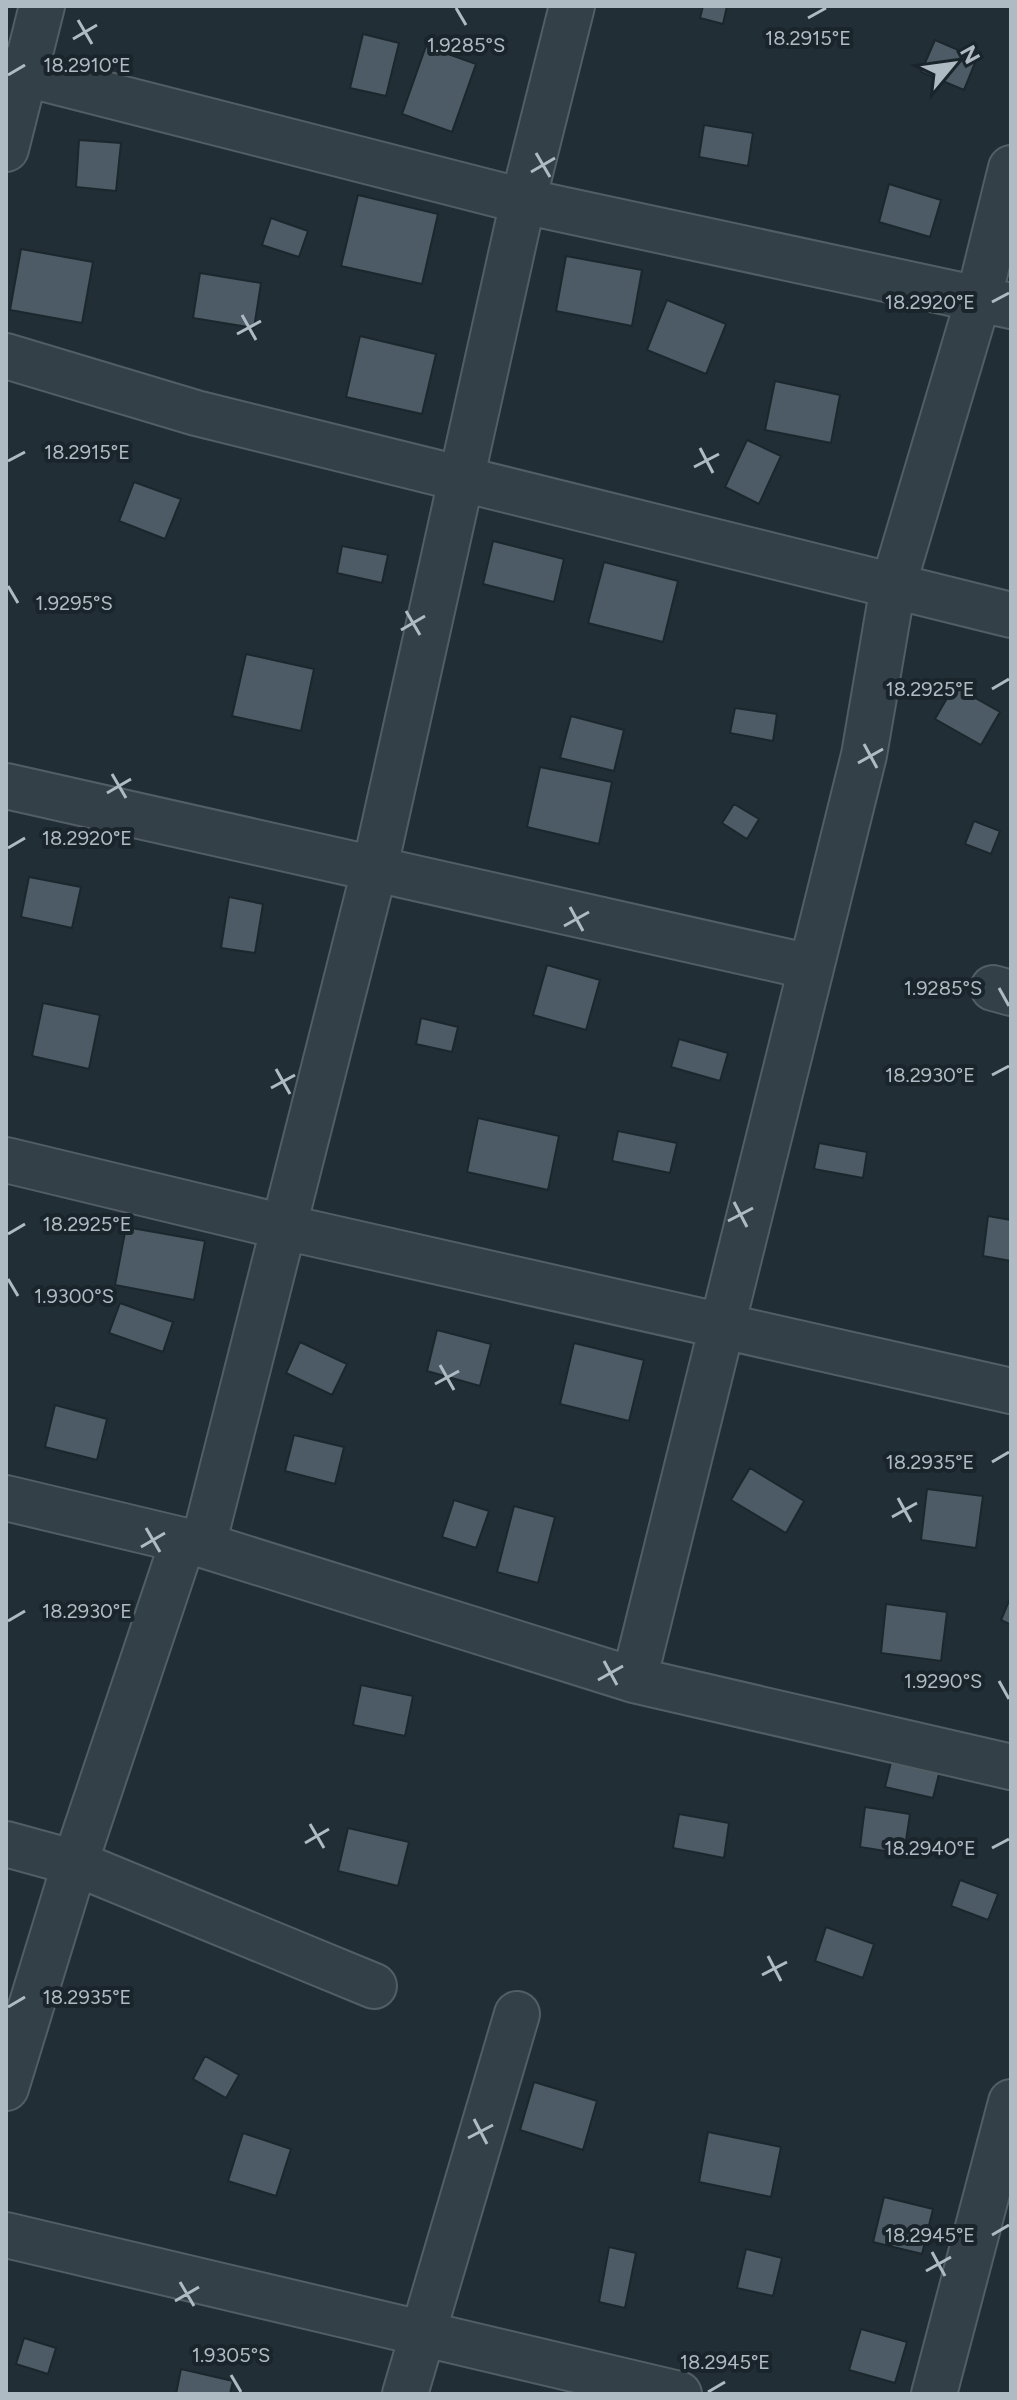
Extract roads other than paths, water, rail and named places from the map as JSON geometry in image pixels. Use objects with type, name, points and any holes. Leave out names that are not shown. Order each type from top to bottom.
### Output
[{"type":"street","points":[[6,149],[15,71],[42,6]]},
{"type":"street","points":[[6,2088],[75,1863],[193,1543],[284,1227],[375,867],[523,201],[572,6]]},
{"type":"street","points":[[15,71],[523,201],[995,301]]},
{"type":"street","points":[[634,1680],[864,755],[893,586],[995,301],[1011,168]]},
{"type":"street","points":[[6,356],[196,413],[462,476],[1011,615]]},
{"type":"street","points":[[6,786],[811,967]]},
{"type":"street","points":[[6,1160],[284,1227],[1011,1391]]},
{"type":"street","points":[[6,1498],[193,1543],[634,1680],[1011,1767]]},
{"type":"street","points":[[6,1844],[75,1863],[374,1986]]},
{"type":"street","points":[[405,2394],[517,2014]]},
{"type":"street","points":[[934,2394],[1011,2104]]},
{"type":"street","points":[[6,2235],[679,2394]]}]
